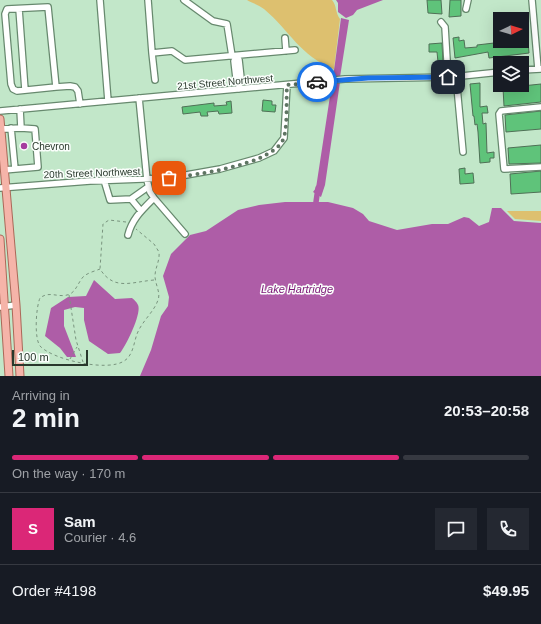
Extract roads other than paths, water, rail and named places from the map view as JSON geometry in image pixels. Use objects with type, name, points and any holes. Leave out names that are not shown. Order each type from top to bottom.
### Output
[{"type":"main road","points":[[0,119],[4,170],[3,188],[16,306],[20,376]]},
{"type":"main road","points":[[0,239],[3,307],[9,376]]},
{"type":"street","points":[[100,0],[108,101]]},
{"type":"street","points":[[148,0],[155,80]]},
{"type":"street","points":[[184,0],[213,21],[228,24],[235,57],[239,60],[238,77],[240,89]]},
{"type":"street","points":[[466,10],[468,0]]},
{"type":"street","points":[[529,70],[540,69],[532,0]]},
{"type":"street","points":[[56,87],[48,7],[19,9],[16,7],[7,9],[5,14],[11,84],[13,89],[17,91],[70,86],[75,87],[78,91],[80,104]]},
{"type":"street","points":[[19,9],[25,90]]},
{"type":"street","points":[[441,22],[445,28],[448,77]]},
{"type":"street","points":[[285,38],[286,51]]},
{"type":"street","points":[[152,53],[172,51],[185,60],[235,57],[295,50]]},
{"type":"street","name":"21st Street Northwest","points":[[0,111],[345,79],[448,77],[493,73]]},
{"type":"street","points":[[456,76],[463,152]]},
{"type":"street","name":"20th Street Northwest","points":[[3,188],[104,180],[147,180],[181,177],[255,160],[274,151],[284,138],[287,85]]},
{"type":"street","points":[[139,98],[148,187],[154,198],[185,234]]},
{"type":"street","points":[[541,107],[501,111],[499,114],[504,169],[541,167]]},
{"type":"street","points":[[20,109],[21,128]]},
{"type":"street","points":[[11,128],[15,169]]},
{"type":"street","points":[[1,129],[35,129],[38,168],[4,170]]},
{"type":"street","points":[[104,180],[110,200],[131,199],[148,187]]},
{"type":"street","points":[[128,235],[134,219],[154,198]]},
{"type":"street","points":[[131,199],[141,211]]},
{"type":"street","points":[[3,307],[16,306]]},
{"type":"water","points":[[336,0],[383,0],[357,10],[353,15],[346,18],[338,12],[338,3]]},
{"type":"water","points":[[341,18],[349,20],[340,77],[333,78]]},
{"type":"water","points":[[340,82],[325,185],[321,197],[313,192],[316,188],[332,83]]},
{"type":"water","name":"Lake Hartridge","points":[[285,202],[328,202],[353,208],[363,214],[369,221],[397,230],[432,224],[448,224],[464,217],[469,218],[479,226],[489,222],[492,208],[501,208],[514,221],[541,223],[541,376],[140,376],[151,350],[161,316],[168,306],[169,297],[163,276],[171,254],[190,235],[206,231],[238,210],[259,205]]},
{"type":"water","points":[[94,280],[115,299],[132,298],[135,301],[139,309],[136,322],[126,344],[120,353],[108,354],[89,341],[84,320],[84,308],[75,307],[64,310],[64,326],[76,357],[67,357],[60,348],[45,336],[51,308],[68,297],[86,296]]},
{"type":"waterway","points":[[316,202],[318,188]]},
{"type":"place","name":"Chevron","points":[[24,146]]}]
